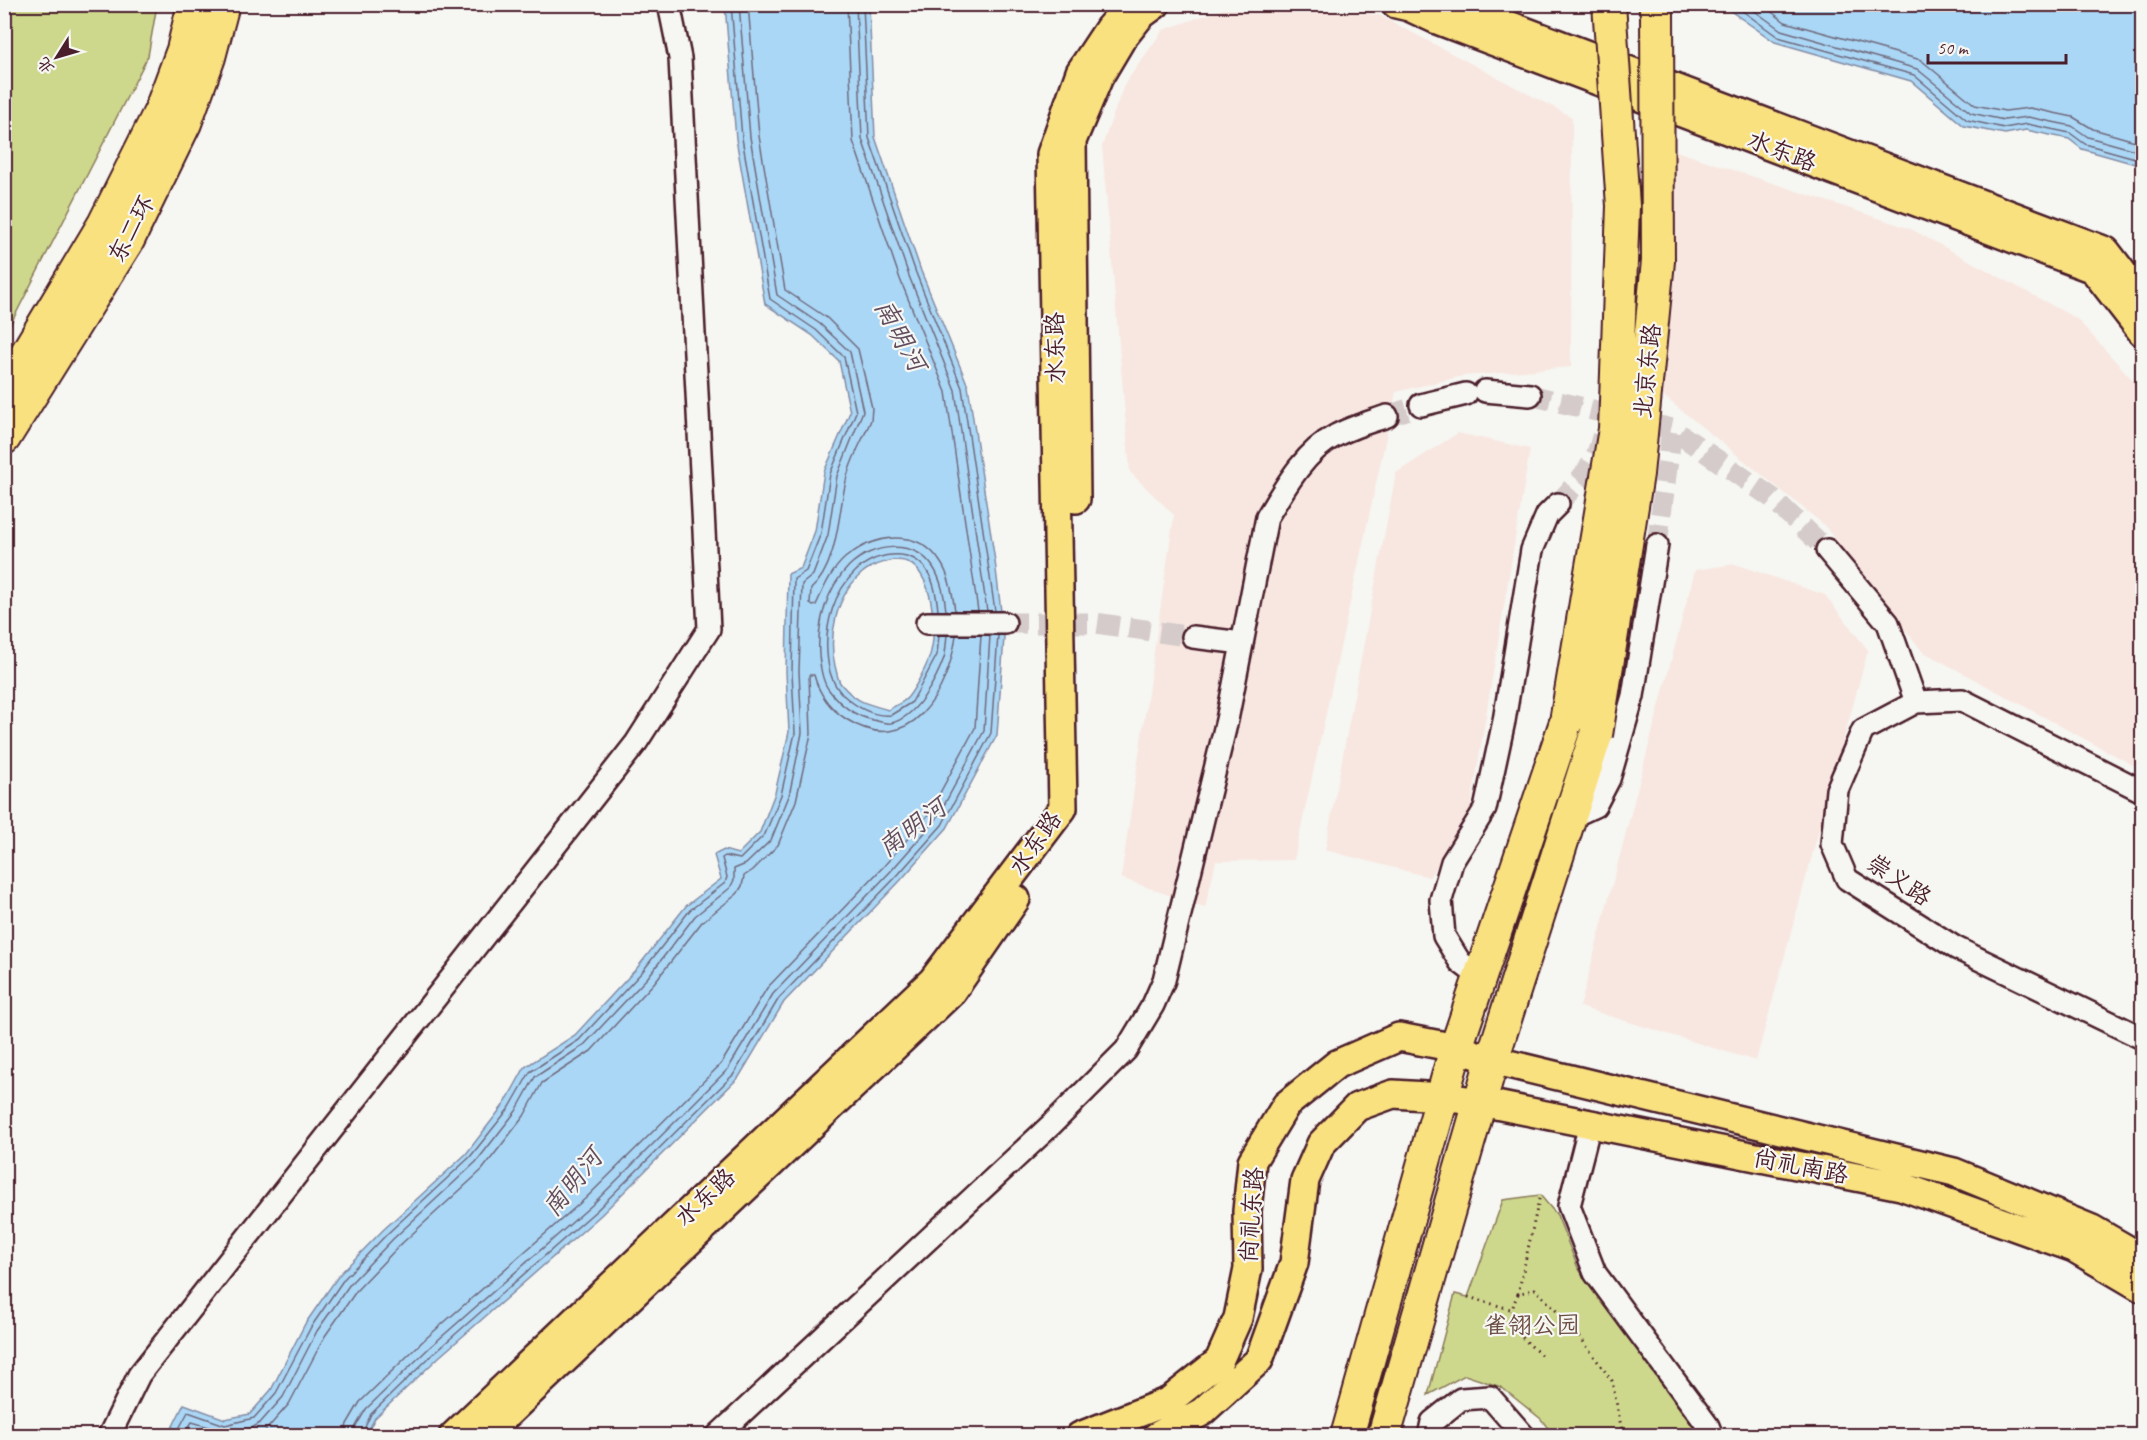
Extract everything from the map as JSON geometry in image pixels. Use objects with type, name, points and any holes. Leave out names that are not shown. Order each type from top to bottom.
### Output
[{"type":"highway","name":"东二环","points":[[4,438],[15,389],[104,224],[155,122],[183,50],[194,4]]},
{"type":"highway","name":"东二环","points":[[15,389],[128,240],[185,123],[209,57],[223,4]]},
{"type":"highway","name":"北京东路","points":[[1347,1436],[1456,1048],[1566,722],[1615,429],[1623,206],[1609,4]]},
{"type":"highway","name":"北京东路","points":[[1384,1436],[1492,1060],[1596,735],[1637,474],[1658,261],[1657,13],[1655,4]]},
{"type":"main road","name":"水东路","points":[[453,1436],[933,980],[1063,808],[1052,154],[1080,72],[1110,27],[1130,4]]},
{"type":"main road","name":"水东路","points":[[484,1436],[952,992],[1079,807],[1072,141],[1099,77],[1121,40],[1141,15],[1156,4]]},
{"type":"main road","name":"水东路","points":[[1396,4],[1409,7],[1437,20],[2093,269],[2142,332]]},
{"type":"main road","name":"水东路","points":[[1453,4],[2106,251],[2142,298]]},
{"type":"main road","name":"尚礼东路","points":[[1080,1436],[1169,1401],[1219,1361],[1238,1318],[1248,1269],[1247,1211],[1252,1161],[1286,1105],[1337,1064],[1399,1037],[1456,1048]]},
{"type":"main road","name":"尚礼南路","points":[[1456,1048],[1492,1060],[1954,1172],[2092,1229],[2142,1258]]},
{"type":"main road","name":"尚礼东路","points":[[1157,1436],[1202,1412],[1259,1360],[1294,1263],[1305,1180],[1321,1144],[1357,1107],[1393,1094],[1443,1097]]},
{"type":"main road","name":"尚礼南路","points":[[1443,1097],[1481,1102],[1901,1186],[2074,1248],[2142,1288]]},
{"type":"street","points":[[109,1436],[140,1375],[636,743],[709,629],[680,58],[669,4]]},
{"type":"street","points":[[1421,405],[1475,393],[1530,395]]},
{"type":"street","points":[[717,1436],[1042,1133],[1126,1050],[1153,1005],[1164,980],[1227,720],[1267,517],[1310,456],[1334,436],[1387,416]]},
{"type":"street","points":[[1480,977],[1460,962],[1444,936],[1441,900],[1452,862],[1485,809],[1504,721],[1532,550],[1547,515],[1558,504]]},
{"type":"street","points":[[1569,818],[1595,806],[1609,779],[1633,696],[1657,545]]},
{"type":"street","points":[[1827,550],[1888,623],[1916,702]]},
{"type":"street","points":[[927,623],[1005,623]]},
{"type":"street","points":[[1193,637],[1242,643]]},
{"type":"street","name":"崇义路","points":[[2142,791],[1962,700],[1916,702],[1863,730],[1838,790],[1832,844],[1847,879],[1956,948],[2142,1038]]},
{"type":"street","points":[[1590,1124],[1569,1206],[1595,1273],[1708,1426],[1712,1436]]},
{"type":"street","points":[[1429,1436],[1432,1422],[1461,1399],[1490,1397],[1524,1436]]},
{"type":"path","points":[[1540,1196],[1518,1294],[1510,1309],[1515,1330],[1540,1355]]},
{"type":"path","points":[[1518,1294],[1535,1289],[1575,1330],[1612,1382],[1623,1436]]},
{"type":"path","points":[[1468,1297],[1510,1309]]},
{"type":"shaded area","points":[[1235,5],[1274,5],[1379,15],[1572,117],[1571,367],[1463,376],[1396,392],[1294,860],[1216,861],[1205,908],[1121,878],[1174,515],[1130,472],[1102,146],[1124,85],[1163,30]]},
{"type":"shaded area","points":[[1670,149],[1911,229],[2077,319],[2142,390],[2142,770],[1922,651],[1823,524],[1661,394],[1669,337]]},
{"type":"shaded area","points":[[1458,433],[1530,449],[1468,824],[1429,877],[1325,850],[1396,473]]},
{"type":"shaded area","points":[[1735,564],[1825,595],[1868,650],[1756,1061],[1580,1007],[1695,570]]},
{"type":"green space","points":[[5,4],[157,5],[148,56],[5,335]]},
{"type":"green space","name":"雀翎公园","points":[[1540,1195],[1557,1215],[1578,1268],[1699,1435],[1553,1435],[1541,1419],[1501,1387],[1465,1375],[1428,1395],[1455,1294],[1468,1297],[1503,1200]]},
{"type":"water","name":"南明河","points":[[725,5],[869,5],[875,137],[921,271],[968,386],[995,561],[1004,637],[997,735],[947,828],[900,881],[784,1002],[739,1077],[601,1215],[439,1357],[375,1418],[366,1435],[168,1436],[184,1404],[225,1419],[250,1414],[271,1390],[305,1324],[339,1275],[383,1230],[466,1154],[505,1103],[525,1067],[575,1035],[637,968],[686,906],[721,879],[714,855],[724,850],[738,854],[760,832],[775,793],[789,732],[786,672],[788,574],[801,568],[815,531],[824,472],[850,412],[839,361],[812,335],[765,304],[736,139]],"holes":[[[895,560],[907,562],[923,577],[931,602],[933,641],[925,668],[911,693],[901,703],[888,710],[857,699],[841,684],[835,666],[833,642],[836,618],[845,594],[852,584],[871,567]]]},
{"type":"water","points":[[1722,5],[2142,5],[2142,166],[2082,149],[2069,139],[2026,130],[2005,134],[1964,126],[1911,81],[1775,42]]},
{"type":"tunnel","points":[[1530,395],[1672,429],[1771,497],[1827,550]]},
{"type":"tunnel","points":[[1387,416],[1421,405]]},
{"type":"tunnel","points":[[1657,545],[1672,429]]},
{"type":"tunnel","points":[[1558,504],[1591,464],[1603,433]]},
{"type":"tunnel","points":[[1005,623],[1096,623],[1193,637]]}]
